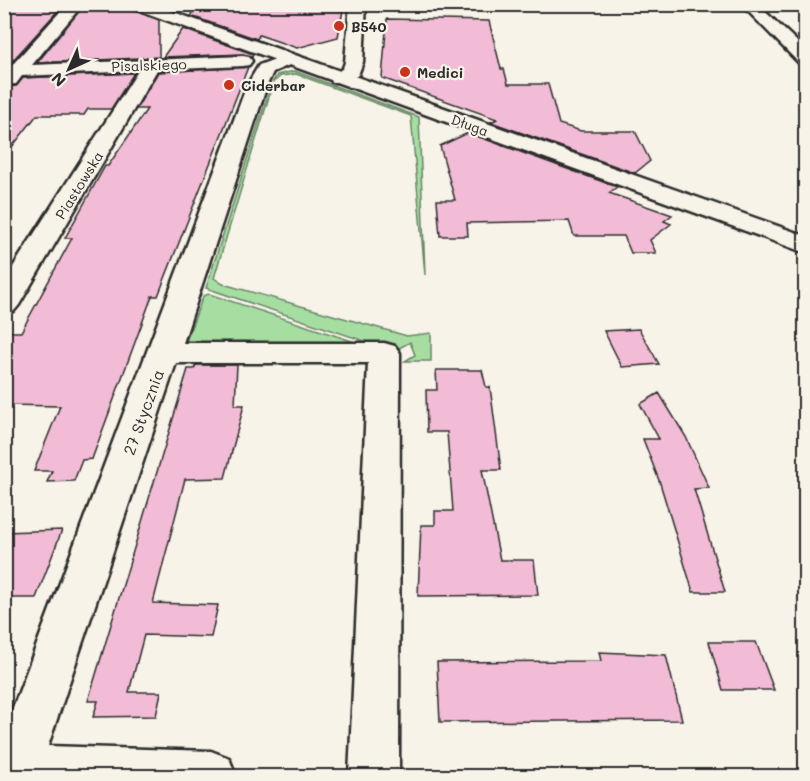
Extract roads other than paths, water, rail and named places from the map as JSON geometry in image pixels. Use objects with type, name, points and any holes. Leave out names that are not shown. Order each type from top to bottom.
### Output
[{"type":"street","points":[[12,76],[76,4]]},
{"type":"street","name":"Długa","points":[[135,4],[806,245]]},
{"type":"street","points":[[339,78],[351,71],[354,62],[358,4]]},
{"type":"street","points":[[748,4],[806,60]]},
{"type":"street","name":"27 Stycznia","points":[[14,773],[262,71],[286,60]]},
{"type":"street","name":"Pisalskiego","points":[[12,76],[152,64],[243,61]]},
{"type":"street","name":"Piastowska","points":[[4,305],[152,64]]},
{"type":"street","points":[[164,353],[384,353],[374,777]]},
{"type":"street","points":[[14,773],[211,777]]},
{"type":"place","name":"B540","points":[[339,26]]},
{"type":"place","name":"Medici","points":[[405,72]]},
{"type":"place","name":"Ciderbar","points":[[229,85]]}]
